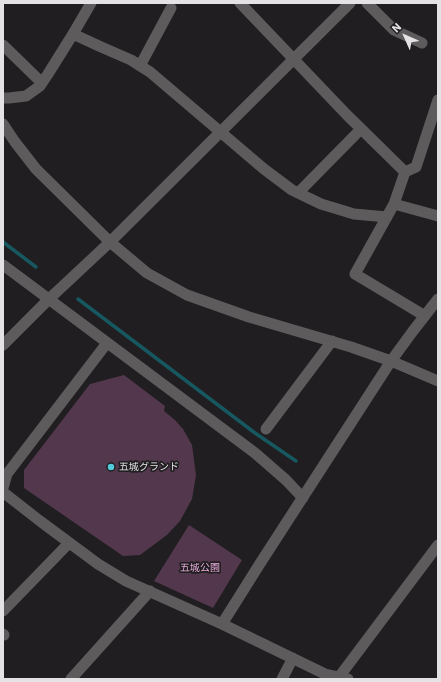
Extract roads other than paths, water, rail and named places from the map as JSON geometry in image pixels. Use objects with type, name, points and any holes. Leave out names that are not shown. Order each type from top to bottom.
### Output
[{"type":"street","points":[[3,98],[26,96],[40,86],[73,34],[90,3]]},
{"type":"street","points":[[240,3],[361,129],[405,172]]},
{"type":"street","points":[[3,345],[49,299],[110,242],[350,3]]},
{"type":"street","points":[[367,3],[394,30],[422,44]]},
{"type":"street","points":[[140,66],[171,8]]},
{"type":"street","points":[[73,34],[131,60],[150,72],[264,169],[292,190],[321,204],[354,214],[386,217]]},
{"type":"street","points":[[3,45],[42,83]]},
{"type":"street","points":[[425,316],[355,274],[394,204],[405,172],[416,167],[438,100]]},
{"type":"street","points":[[3,124],[36,169],[110,242],[147,273],[188,295],[249,317],[332,341],[391,361],[438,381]]},
{"type":"street","points":[[298,193],[361,129]]},
{"type":"street","points":[[394,204],[438,216]]},
{"type":"street","points":[[3,265],[255,453],[286,480],[303,498]]},
{"type":"street","points":[[222,624],[391,361],[438,299]]},
{"type":"street","points":[[266,429],[332,341]]},
{"type":"street","points":[[3,488],[7,474],[107,343]]},
{"type":"street","points":[[3,492],[98,564],[126,581],[222,624],[325,674],[343,678],[438,545]]},
{"type":"street","points":[[3,611],[69,543]]},
{"type":"street","points":[[71,679],[150,591]]},
{"type":"street","points":[[282,679],[293,658]]},
{"type":"waterway","points":[[3,242],[36,267]]},
{"type":"waterway","points":[[78,299],[255,433],[296,461]]},
{"type":"place","name":"五城グランド","points":[[111,467]]},
{"type":"park label","name":"五城公園","points":[[200,568]]}]
